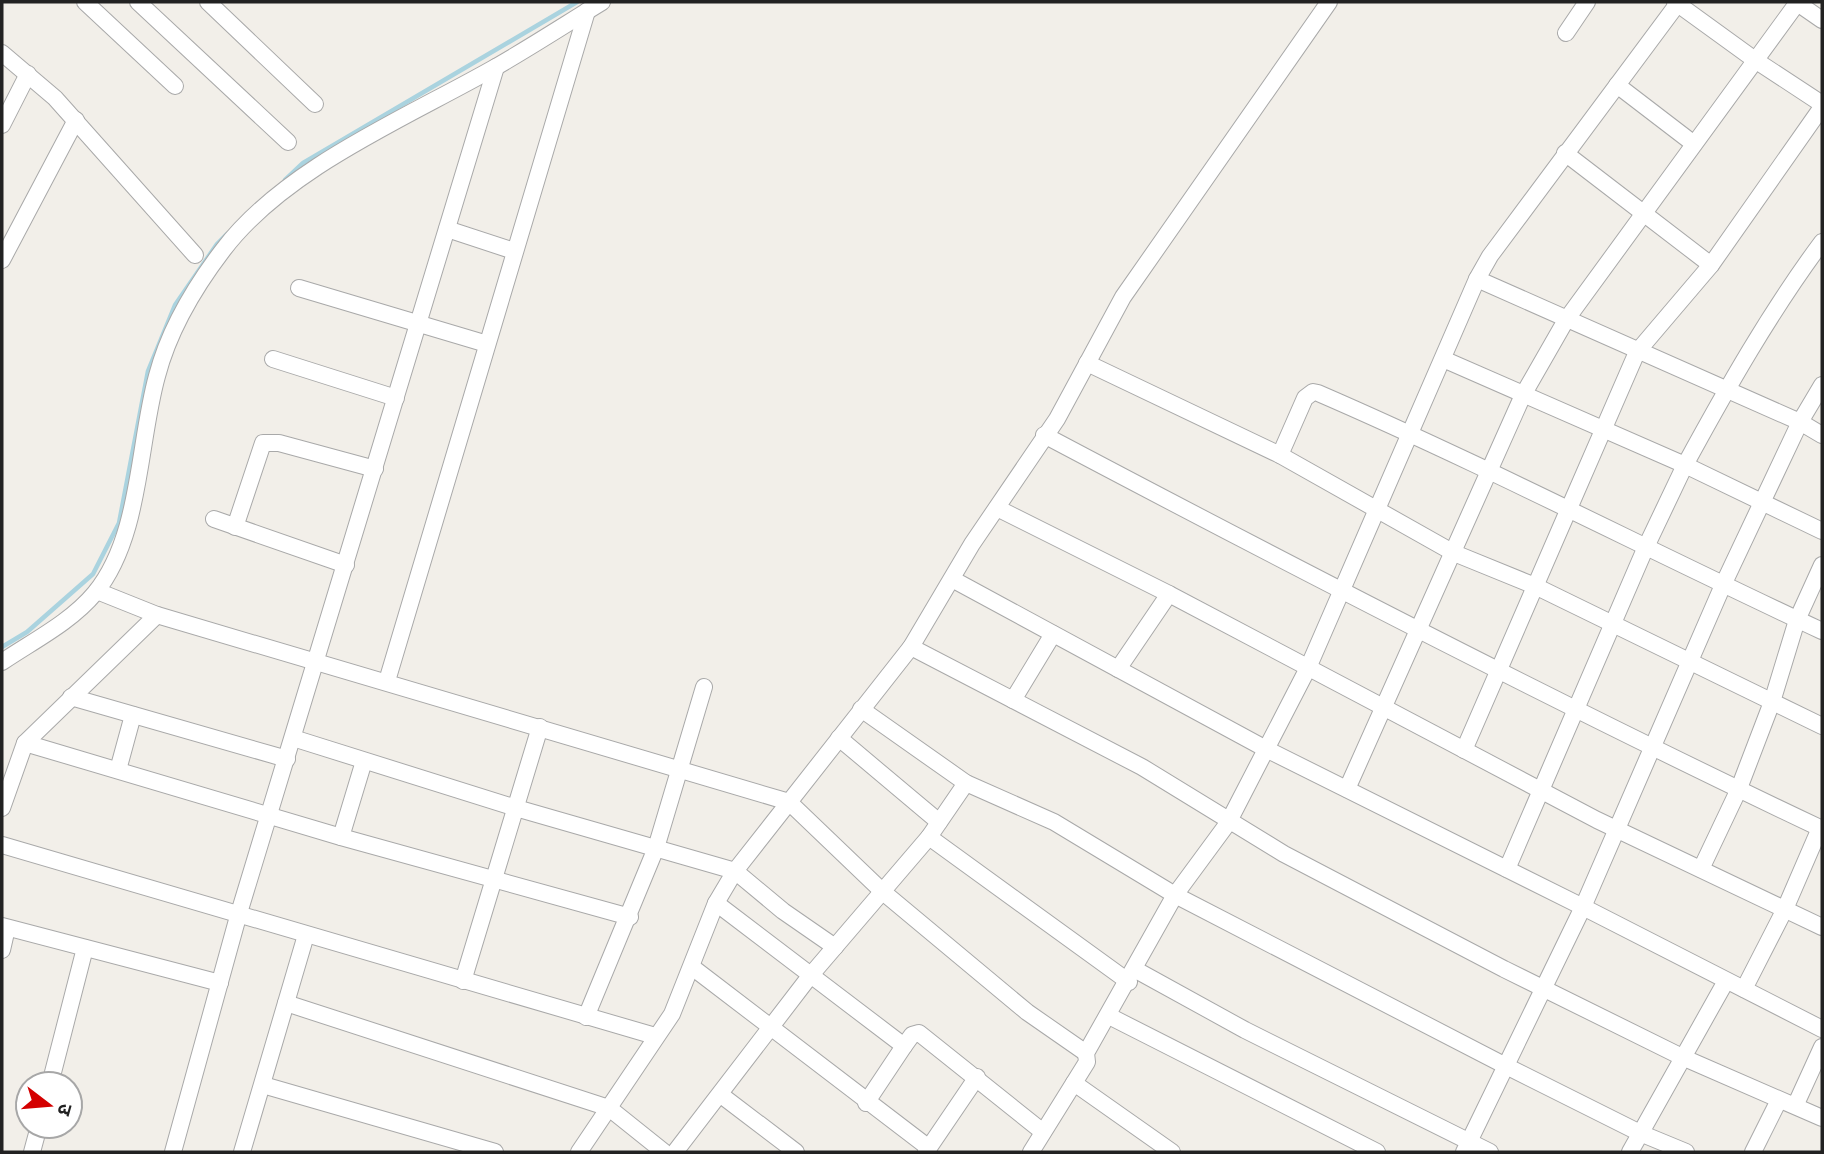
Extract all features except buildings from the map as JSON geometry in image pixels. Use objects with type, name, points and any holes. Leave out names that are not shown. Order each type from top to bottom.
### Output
[{"type":"street","points":[[85,2],[175,86]]},
{"type":"street","points":[[138,2],[288,142]]},
{"type":"street","points":[[208,2],[315,103]]},
{"type":"street","points":[[2,662],[61,622],[97,591],[123,544],[157,375],[181,313],[225,248],[274,201],[339,152],[496,67],[602,2]]},
{"type":"street","points":[[579,1152],[672,1014],[716,903],[735,870],[911,647],[996,508],[1057,419],[1123,297],[1329,2]]},
{"type":"street","points":[[1566,33],[1587,2]]},
{"type":"street","points":[[1031,1152],[1087,1062],[1086,1053],[1133,976],[1175,895],[1228,823],[1308,668],[1412,434],[1477,279],[1490,256],[1677,2],[1755,61],[1822,105],[1711,265],[1637,352],[1464,750]]},
{"type":"street","points":[[1347,789],[1523,395],[1566,320],[1797,2],[1822,20]]},
{"type":"street","points":[[387,681],[587,11]]},
{"type":"street","points":[[2,53],[76,120],[195,255]]},
{"type":"street","points":[[173,1152],[239,913],[496,67]]},
{"type":"street","points":[[2,125],[28,75]]},
{"type":"street","points":[[1617,85],[1694,144]]},
{"type":"street","points":[[2,260],[76,120]]},
{"type":"street","points":[[1565,153],[1711,265]]},
{"type":"street","points":[[447,229],[514,251]]},
{"type":"street","points":[[1507,869],[1543,791],[1645,549],[1685,465],[1726,389],[1790,286],[1822,242]]},
{"type":"street","points":[[1477,279],[1800,422],[1822,435]]},
{"type":"street","points":[[299,288],[487,344]]},
{"type":"street","points":[[273,359],[396,398]]},
{"type":"street","points":[[1443,359],[1685,465],[1822,531]]},
{"type":"street","points":[[1087,363],[1280,455],[1376,512],[1454,553],[1535,586],[1822,726]]},
{"type":"street","points":[[1466,1147],[1583,906],[1761,502],[1800,422],[1822,385]]},
{"type":"street","points":[[1280,455],[1305,398],[1312,392],[1489,469],[1645,549],[1822,631]]},
{"type":"street","points":[[1044,435],[1342,592],[1578,708],[1738,791],[1821,829],[1744,989]]},
{"type":"street","points":[[235,527],[263,443],[279,443],[375,469]]},
{"type":"street","points":[[996,508],[1169,594],[1617,829],[1822,927]]},
{"type":"street","points":[[214,519],[346,565]]},
{"type":"street","points":[[1701,870],[1738,791],[1772,702],[1797,620],[1822,565]]},
{"type":"street","points":[[952,579],[1266,749],[1583,906],[1822,1029]]},
{"type":"street","points":[[97,591],[157,615],[789,802],[883,892],[1027,1012],[1086,1053]]},
{"type":"street","points":[[1118,669],[1169,594]]},
{"type":"street","points":[[2,808],[25,743],[157,615]]},
{"type":"street","points":[[1013,700],[1053,634]]},
{"type":"street","points":[[911,647],[1142,767],[1228,823],[1544,988],[1682,1057],[1779,1100],[1796,1104],[1822,1118]]},
{"type":"street","points":[[586,1017],[630,917],[656,848],[704,687]]},
{"type":"street","points":[[71,697],[287,759]]},
{"type":"street","points":[[861,709],[966,783],[1054,822],[1175,895],[1504,1065],[1640,1133],[1686,1152]]},
{"type":"street","points":[[118,770],[133,715]]},
{"type":"street","points":[[463,981],[540,727]]},
{"type":"street","points":[[839,737],[940,822]]},
{"type":"street","points":[[293,738],[516,808],[735,870],[783,911],[835,947]]},
{"type":"street","points":[[25,743],[341,837],[630,917]]},
{"type":"street","points":[[341,837],[364,761]]},
{"type":"street","points":[[675,1152],[810,976],[929,837],[966,783]]},
{"type":"street","points":[[929,837],[1133,976],[1245,1030],[1466,1147],[1490,1152]]},
{"type":"street","points":[[2,845],[655,1036]]},
{"type":"street","points":[[716,903],[904,1046]]},
{"type":"street","points":[[2,950],[4,927],[220,982]]},
{"type":"street","points":[[242,1152],[306,935]]},
{"type":"street","points":[[54,1070],[85,948]]},
{"type":"street","points":[[692,967],[927,1150],[977,1077]]},
{"type":"street","points":[[1630,1152],[1726,981]]},
{"type":"street","points":[[286,1003],[609,1108],[664,1152]]},
{"type":"street","points":[[1109,1016],[1377,1152]]},
{"type":"street","points":[[866,1103],[912,1035],[919,1034],[977,1077],[1043,1132]]},
{"type":"street","points":[[1796,1104],[1822,1047]]},
{"type":"street","points":[[1074,1083],[1172,1152]]},
{"type":"street","points":[[263,1085],[495,1152]]},
{"type":"street","points":[[721,1095],[796,1152]]},
{"type":"street","points":[[1753,1152],[1779,1100]]},
{"type":"waterway","points":[[285,180],[303,163],[577,2]]},
{"type":"waterway","points":[[2,647],[27,632],[93,574],[119,523],[148,371],[175,305],[217,244],[227,234]]}]
